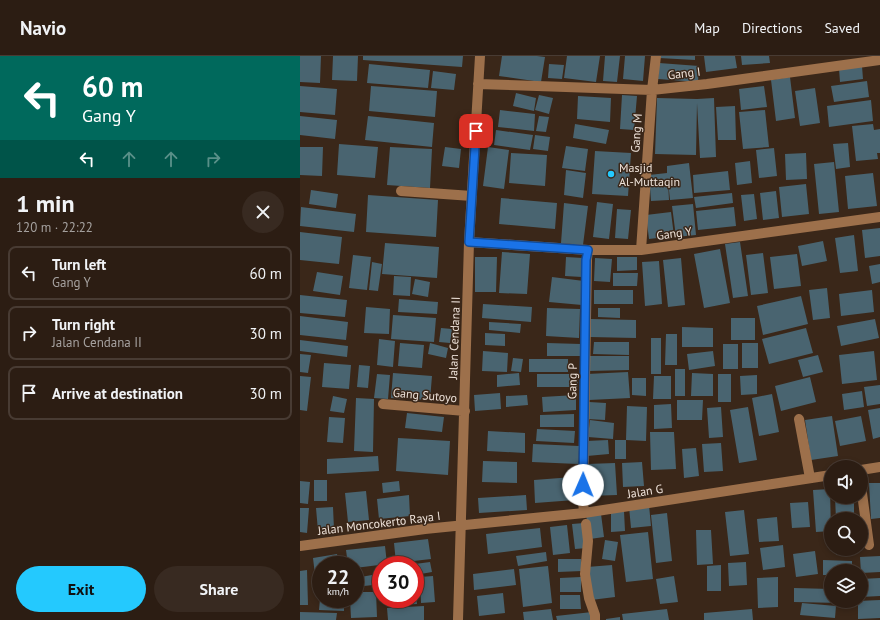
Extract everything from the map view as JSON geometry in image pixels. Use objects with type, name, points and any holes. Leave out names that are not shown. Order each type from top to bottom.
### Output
[{"type":"street","name":"Jalan Cendana II","points":[[458,620],[469,242],[480,56]]},
{"type":"street","name":"Gang M","points":[[641,250],[652,90],[656,56]]},
{"type":"street","name":"Gang I","points":[[478,84],[652,90],[707,84],[880,60]]},
{"type":"street","points":[[401,191],[472,196]]},
{"type":"street","name":"Gang Y","points":[[469,242],[588,250],[641,250],[880,217]]},
{"type":"street","name":"Gang P","points":[[588,250],[586,260],[583,493],[588,541],[585,574],[589,598],[596,620]]},
{"type":"street","name":"Gang Sutoyo","points":[[383,404],[464,411]]},
{"type":"street","points":[[799,419],[810,478]]},
{"type":"street","points":[[868,469],[880,467]]},
{"type":"street","name":"Jalan G","points":[[461,526],[585,518],[824,476]]},
{"type":"street","points":[[863,504],[869,545]]},
{"type":"street","name":"Jalan Moncokerto Raya I","points":[[300,546],[425,529],[461,526]]},
{"type":"building","points":[[300,56],[321,56],[320,83],[300,82]]},
{"type":"building","points":[[333,56],[358,56],[357,81],[332,80]]},
{"type":"building","points":[[363,56],[463,56],[462,67],[363,60]]},
{"type":"building","points":[[502,56],[545,57],[541,82],[499,76]]},
{"type":"building","points":[[567,56],[600,56],[596,82],[564,78]]},
{"type":"building","points":[[605,56],[620,56],[617,82],[603,81]]},
{"type":"building","points":[[625,56],[645,56],[643,81],[623,79]]},
{"type":"building","points":[[659,56],[695,56],[695,60],[659,58]]},
{"type":"building","points":[[704,56],[735,56],[737,68],[706,72]]},
{"type":"building","points":[[741,56],[769,56],[770,63],[742,65]]},
{"type":"building","points":[[659,63],[699,66],[698,82],[658,79]]},
{"type":"building","points":[[369,64],[430,70],[428,88],[367,83]]},
{"type":"building","points":[[549,64],[564,65],[562,79],[548,78]]},
{"type":"building","points":[[862,66],[863,79],[840,82],[839,69]]},
{"type":"building","points":[[433,71],[456,74],[454,90],[431,88]]},
{"type":"building","points":[[790,77],[795,118],[776,121],[771,80]]},
{"type":"building","points":[[867,81],[869,97],[834,102],[831,86]]},
{"type":"building","points":[[300,86],[337,89],[335,115],[300,112]]},
{"type":"building","points":[[371,86],[437,91],[435,117],[369,111]]},
{"type":"building","points":[[764,86],[767,107],[741,110],[739,89]]},
{"type":"building","points":[[815,88],[820,123],[800,126],[795,91]]},
{"type":"building","points":[[516,93],[536,98],[534,111],[513,106]]},
{"type":"building","points":[[539,95],[553,98],[549,114],[535,110]]},
{"type":"building","points":[[622,95],[637,96],[634,130],[620,129]]},
{"type":"building","points":[[578,96],[611,98],[610,122],[577,119]]},
{"type":"building","points":[[657,98],[714,98],[716,157],[700,158],[697,103],[696,155],[655,154]]},
{"type":"building","points":[[871,100],[873,121],[829,127],[827,106]]},
{"type":"building","points":[[735,106],[736,140],[718,140],[716,107]]},
{"type":"building","points":[[500,110],[535,114],[534,131],[498,127]]},
{"type":"building","points":[[765,110],[769,147],[743,149],[739,112]]},
{"type":"building","points":[[300,116],[337,120],[335,139],[300,135]]},
{"type":"building","points":[[368,116],[434,123],[432,147],[365,140]]},
{"type":"building","points":[[539,116],[549,117],[546,132],[536,131]]},
{"type":"building","points":[[575,124],[609,130],[606,144],[573,138]]},
{"type":"building","points":[[873,124],[874,130],[880,129],[880,153],[877,153],[878,159],[856,161],[852,126]]},
{"type":"building","points":[[496,130],[533,135],[530,150],[494,145]]},
{"type":"building","points":[[535,135],[550,137],[548,151],[533,149]]},
{"type":"building","points":[[848,143],[850,167],[836,169],[833,144]]},
{"type":"building","points":[[339,144],[378,147],[375,178],[337,175]]},
{"type":"building","points":[[566,146],[588,149],[585,171],[562,168]]},
{"type":"building","points":[[300,147],[323,147],[322,176],[300,175]]},
{"type":"building","points":[[390,147],[432,149],[430,188],[387,185]]},
{"type":"building","points":[[445,147],[461,149],[459,168],[442,166]]},
{"type":"building","points":[[488,147],[509,150],[504,189],[483,186]]},
{"type":"building","points":[[774,148],[777,176],[759,178],[756,150]]},
{"type":"building","name":"Masjid Al-Muttaqin","points":[[595,151],[631,153],[628,196],[592,194]]},
{"type":"building","points":[[511,153],[547,155],[545,186],[509,183]]},
{"type":"building","points":[[806,153],[807,179],[786,180],[785,154]]},
{"type":"building","points":[[750,161],[752,183],[737,185],[735,163]]},
{"type":"building","points":[[834,162],[839,212],[819,214],[814,164]]},
{"type":"building","points":[[689,163],[693,198],[670,200],[668,181],[669,200],[651,201],[649,175],[667,173],[667,166]]},
{"type":"building","points":[[566,170],[586,173],[583,198],[564,195]]},
{"type":"building","points":[[728,171],[730,190],[694,193],[693,175]]},
{"type":"building","points":[[873,173],[877,206],[848,209],[845,176]]},
{"type":"building","points":[[806,184],[809,214],[782,217],[779,187]]},
{"type":"building","points":[[311,190],[338,194],[336,208],[309,204]]},
{"type":"building","points":[[776,191],[779,218],[763,220],[760,193]]},
{"type":"building","points":[[732,193],[733,203],[696,208],[694,197]]},
{"type":"building","points":[[754,194],[757,219],[744,221],[741,195]]},
{"type":"building","points":[[368,195],[438,200],[436,237],[366,232]]},
{"type":"building","points":[[501,198],[557,203],[555,229],[499,224]]},
{"type":"building","points":[[597,202],[613,204],[609,239],[593,237]]},
{"type":"building","points":[[564,203],[588,206],[583,245],[561,243]]},
{"type":"building","points":[[693,204],[696,235],[676,237],[672,206]]},
{"type":"building","points":[[301,207],[356,214],[354,232],[300,226]]},
{"type":"building","points":[[734,207],[736,226],[698,230],[696,211]]},
{"type":"building","points":[[617,209],[631,210],[628,239],[615,238]]},
{"type":"building","points":[[671,212],[674,236],[649,239],[646,215]]},
{"type":"building","points":[[880,228],[880,256],[865,258],[862,230]]},
{"type":"building","points":[[300,232],[342,237],[339,264],[300,260]]},
{"type":"building","points":[[854,235],[858,271],[840,273],[835,238]]},
{"type":"building","points":[[823,241],[827,261],[802,266],[798,246]]},
{"type":"building","points":[[740,242],[748,296],[733,298],[725,244]]},
{"type":"building","points":[[385,243],[439,247],[437,278],[382,274]]},
{"type":"building","points":[[720,249],[730,303],[704,308],[694,254]]},
{"type":"building","points":[[502,252],[530,254],[527,294],[499,293]]},
{"type":"building","points":[[763,253],[768,293],[751,295],[746,255]]},
{"type":"building","points":[[797,254],[801,286],[774,289],[770,257]]},
{"type":"building","points":[[353,255],[371,257],[367,290],[349,288]]},
{"type":"building","points":[[475,257],[497,257],[496,292],[475,292]]},
{"type":"building","points":[[566,257],[583,258],[582,277],[565,276]]},
{"type":"building","points":[[617,257],[637,257],[637,270],[617,271]]},
{"type":"building","points":[[595,258],[612,259],[610,282],[594,281]]},
{"type":"building","points":[[681,258],[685,305],[668,307],[663,260]]},
{"type":"building","points":[[659,261],[662,304],[645,306],[642,262]]},
{"type":"building","points":[[372,262],[382,264],[378,291],[369,290]]},
{"type":"building","points":[[880,264],[880,282],[872,284],[869,266]]},
{"type":"building","points":[[317,272],[343,276],[340,295],[313,291]]},
{"type":"building","points":[[613,273],[638,273],[637,286],[613,286]]},
{"type":"building","points":[[394,276],[411,277],[410,296],[393,295]]},
{"type":"building","points":[[552,277],[584,281],[582,305],[549,302]]},
{"type":"building","points":[[415,279],[430,282],[428,297],[412,294]]},
{"type":"building","points":[[827,288],[830,318],[813,320],[809,290]]},
{"type":"building","points":[[594,290],[633,290],[633,304],[594,304]]},
{"type":"building","points":[[872,290],[874,312],[841,316],[839,294]]},
{"type":"building","points":[[300,295],[347,300],[345,317],[300,313]]},
{"type":"building","points":[[801,296],[808,324],[763,335],[757,306]]},
{"type":"building","points":[[399,299],[438,302],[437,314],[398,312]]},
{"type":"building","points":[[483,304],[532,307],[531,322],[482,318]]},
{"type":"building","points":[[366,307],[390,309],[389,334],[364,333]]},
{"type":"building","points":[[547,308],[580,309],[579,338],[546,336]]},
{"type":"building","points":[[598,308],[620,308],[620,318],[598,317]]},
{"type":"building","points":[[393,315],[436,318],[434,342],[391,339]]},
{"type":"building","points":[[300,316],[348,322],[346,340],[300,335]]},
{"type":"building","points":[[731,318],[755,318],[755,340],[731,340]]},
{"type":"building","points":[[590,319],[636,320],[636,338],[590,337]]},
{"type":"building","points":[[875,319],[879,338],[841,346],[837,326]]},
{"type":"building","points":[[489,322],[521,324],[520,333],[489,330]]},
{"type":"building","points":[[682,327],[713,328],[713,347],[682,347]]},
{"type":"building","points":[[441,328],[452,329],[450,343],[439,342]]},
{"type":"building","points":[[806,328],[813,353],[769,364],[762,339]]},
{"type":"building","points":[[485,333],[505,334],[505,346],[485,345]]},
{"type":"building","points":[[666,334],[677,334],[677,365],[665,365]]},
{"type":"building","points":[[651,338],[661,338],[661,374],[651,374]]},
{"type":"building","points":[[379,339],[395,341],[393,367],[377,365]]},
{"type":"building","points":[[300,340],[348,346],[347,357],[300,351]]},
{"type":"building","points":[[594,342],[629,342],[629,355],[593,354]]},
{"type":"building","points":[[400,343],[424,345],[422,368],[398,366]]},
{"type":"building","points":[[430,343],[448,348],[446,358],[428,354]]},
{"type":"building","points":[[547,343],[581,344],[580,356],[547,356]]},
{"type":"building","points":[[742,343],[758,343],[758,368],[742,368]]},
{"type":"building","points":[[723,344],[738,344],[738,369],[723,369]]},
{"type":"building","points":[[483,351],[508,353],[507,372],[482,371]]},
{"type":"building","points":[[713,351],[715,366],[689,370],[687,354]]},
{"type":"building","points":[[874,351],[877,380],[842,384],[839,355]]},
{"type":"building","points":[[300,354],[311,355],[308,373],[300,372]]},
{"type":"building","points":[[818,355],[823,372],[803,377],[798,360]]},
{"type":"building","points":[[589,356],[629,356],[629,370],[589,371]]},
{"type":"building","points":[[513,358],[523,359],[521,372],[511,371]]},
{"type":"building","points":[[529,359],[568,359],[568,372],[529,372]]},
{"type":"building","points":[[324,363],[351,365],[349,389],[322,387]]},
{"type":"building","points":[[359,365],[370,366],[368,388],[357,387]]},
{"type":"building","points":[[675,369],[685,369],[685,396],[675,396]]},
{"type":"building","points":[[628,372],[630,398],[589,400],[587,374]]},
{"type":"building","points":[[393,373],[432,376],[430,400],[391,398]]},
{"type":"building","points":[[519,373],[520,385],[497,387],[497,375]]},
{"type":"building","points":[[692,373],[713,374],[713,396],[691,396]]},
{"type":"building","points":[[377,374],[390,375],[388,399],[374,398]]},
{"type":"building","points":[[537,374],[578,374],[578,387],[537,387]]},
{"type":"building","points":[[718,374],[731,374],[731,402],[718,402]]},
{"type":"building","points":[[757,375],[757,394],[741,395],[740,376]]},
{"type":"building","points":[[300,376],[311,377],[307,411],[300,410]]},
{"type":"building","points":[[654,376],[671,376],[671,399],[653,399]]},
{"type":"building","points":[[810,377],[816,402],[781,411],[775,386]]},
{"type":"building","points":[[632,378],[646,378],[646,396],[632,395]]},
{"type":"building","points":[[880,385],[880,404],[867,406],[864,387]]},
{"type":"building","points":[[862,391],[864,407],[844,410],[842,394]]},
{"type":"building","points":[[500,393],[501,409],[475,411],[474,395]]},
{"type":"building","points":[[772,394],[779,432],[759,436],[752,398]]},
{"type":"building","points":[[527,395],[528,405],[506,407],[506,396]]},
{"type":"building","points":[[576,395],[576,410],[543,412],[542,397]]},
{"type":"building","points":[[333,396],[347,399],[344,413],[330,411]]},
{"type":"building","points":[[356,398],[374,399],[373,452],[354,451]]},
{"type":"building","points":[[677,400],[703,400],[702,420],[677,420]]},
{"type":"building","points":[[589,402],[606,403],[605,420],[587,419]]},
{"type":"building","points":[[671,404],[672,428],[654,429],[654,405]]},
{"type":"building","points":[[627,406],[647,407],[646,441],[626,440]]},
{"type":"building","points":[[721,407],[723,437],[709,438],[707,408]]},
{"type":"building","points":[[748,407],[757,460],[739,463],[730,410]]},
{"type":"building","points":[[880,408],[880,437],[873,439],[868,410]]},
{"type":"building","points":[[407,413],[444,417],[442,432],[405,428]]},
{"type":"building","points":[[574,414],[574,427],[540,427],[540,415]]},
{"type":"building","points":[[832,416],[838,456],[811,460],[805,420]]},
{"type":"building","points":[[861,416],[866,441],[840,446],[835,421]]},
{"type":"building","points":[[329,417],[345,418],[343,443],[327,442]]},
{"type":"building","points":[[590,420],[614,423],[613,439],[588,437]]},
{"type":"building","points":[[537,429],[575,431],[574,443],[536,441]]},
{"type":"building","points":[[488,431],[525,433],[525,453],[487,451]]},
{"type":"building","points":[[650,432],[674,432],[676,469],[651,470]]},
{"type":"building","points":[[398,438],[450,441],[448,475],[396,471]]},
{"type":"building","points":[[608,440],[609,454],[587,456],[586,441]]},
{"type":"building","points":[[615,440],[626,440],[626,459],[615,459]]},
{"type":"building","points":[[721,443],[723,471],[704,472],[702,444]]},
{"type":"building","points":[[533,444],[579,446],[578,464],[532,462]]},
{"type":"building","points":[[696,448],[699,476],[684,478],[682,449]]},
{"type":"building","points":[[378,456],[379,471],[327,474],[327,459]]},
{"type":"building","points":[[483,461],[517,462],[517,483],[482,482]]},
{"type":"building","points":[[642,462],[644,486],[623,487],[622,463]]},
{"type":"building","points":[[615,463],[617,495],[588,496],[587,464]]},
{"type":"building","points":[[573,477],[575,500],[535,503],[534,480]]},
{"type":"building","points":[[314,480],[327,480],[327,501],[314,501]]},
{"type":"building","points":[[300,481],[310,482],[308,504],[300,503]]},
{"type":"building","points":[[399,481],[400,491],[383,493],[382,483]]},
{"type":"building","points":[[869,483],[880,483],[880,518],[871,519]]},
{"type":"building","points":[[824,489],[824,504],[830,504],[831,512],[824,512],[824,531],[816,532],[813,490]]},
{"type":"building","points":[[366,491],[369,520],[348,522],[345,493]]},
{"type":"building","points":[[409,495],[410,516],[379,519],[377,499]]},
{"type":"building","points":[[526,495],[527,510],[479,513],[478,498]]},
{"type":"building","points":[[808,502],[810,527],[792,528],[790,503]]},
{"type":"building","points":[[835,504],[854,504],[854,512],[836,512]]},
{"type":"building","points":[[649,505],[651,526],[631,528],[629,507]]},
{"type":"building","points":[[333,507],[334,529],[318,531],[316,508]]},
{"type":"building","points":[[300,508],[309,508],[307,533],[300,532]]},
{"type":"building","points":[[744,510],[749,554],[730,556],[725,512]]},
{"type":"building","points":[[624,511],[625,531],[611,532],[611,512]]},
{"type":"building","points":[[667,513],[672,561],[656,563],[651,515]]},
{"type":"building","points":[[601,514],[604,537],[590,539],[586,515]]},
{"type":"building","points":[[777,517],[779,541],[759,542],[757,519]]},
{"type":"building","points":[[584,523],[587,548],[575,549],[572,524]]},
{"type":"building","points":[[567,525],[570,553],[553,555],[550,527]]},
{"type":"building","points":[[540,528],[542,547],[488,554],[486,534]]},
{"type":"building","points":[[696,530],[711,530],[713,564],[697,565]]},
{"type":"building","points":[[648,532],[653,579],[626,582],[620,535]]},
{"type":"building","points":[[428,539],[431,559],[424,560],[424,556],[395,556],[394,543]]},
{"type":"building","points":[[605,540],[618,542],[615,561],[602,559]]},
{"type":"building","points":[[783,545],[785,567],[763,570],[760,548]]},
{"type":"building","points":[[385,546],[386,556],[372,556],[372,566],[364,567],[364,556],[347,556],[346,550]]},
{"type":"building","points":[[815,551],[818,574],[796,577],[793,554]]},
{"type":"building","points":[[546,552],[547,561],[518,566],[516,556]]},
{"type":"building","points":[[337,554],[337,556],[325,556]]},
{"type":"building","points":[[880,556],[880,572],[868,573],[868,564],[860,564],[860,557]]},
{"type":"building","points":[[558,559],[581,559],[582,571],[558,572]]},
{"type":"building","points":[[823,560],[852,561],[852,564],[824,564],[823,575]]},
{"type":"building","points":[[430,562],[432,572],[424,573],[424,563]]},
{"type":"building","points":[[746,562],[747,585],[729,586],[728,563]]},
{"type":"building","points":[[612,565],[615,597],[591,600],[587,567]]},
{"type":"building","points":[[721,565],[721,591],[707,591],[707,566]]},
{"type":"building","points":[[548,566],[552,603],[523,607],[519,569]]},
{"type":"building","points":[[514,569],[516,585],[474,590],[473,574]]},
{"type":"building","points":[[307,570],[308,605],[300,605],[300,571]]},
{"type":"building","points":[[372,575],[372,585],[364,586],[364,576]]},
{"type":"building","points":[[433,576],[435,602],[424,603],[424,577]]},
{"type":"building","points":[[674,576],[678,602],[660,604],[656,579]]},
{"type":"building","points":[[581,577],[581,592],[560,592],[560,578]]},
{"type":"building","points":[[778,577],[778,607],[758,608],[757,578]]},
{"type":"building","points":[[880,578],[880,596],[868,597],[868,579]]},
{"type":"building","points":[[794,588],[824,589],[824,603],[794,602]]},
{"type":"building","points":[[364,592],[372,592],[372,608],[377,608],[377,617],[351,618],[350,608],[364,608]]},
{"type":"building","points":[[503,593],[505,613],[479,616],[477,596]]},
{"type":"building","points":[[560,595],[580,595],[581,609],[560,609]]},
{"type":"building","points":[[880,600],[880,618],[858,619],[858,608],[868,608],[868,601]]},
{"type":"building","points":[[802,603],[824,605],[824,608],[836,608],[835,618],[800,615]]},
{"type":"building","points":[[319,608],[344,608],[344,611],[319,610]]},
{"type":"building","points":[[387,608],[424,608],[424,620],[388,620]]},
{"type":"building","points":[[551,609],[553,620],[524,620],[523,612]]},
{"type":"building","points":[[667,609],[669,620],[623,620],[622,614]]},
{"type":"building","points":[[752,609],[753,620],[704,620],[704,613]]},
{"type":"building","points":[[300,612],[337,613],[336,620],[300,620]]},
{"type":"building","points":[[592,612],[593,620],[557,620],[556,616]]},
{"type":"building","points":[[620,617],[620,620],[606,620],[606,619]]},
{"type":"place","name":"Masjid Al-Muttaqin","points":[[611,174]]},
{"type":"route","points":[[476,131],[469,242],[588,250],[586,260],[583,485]]}]
